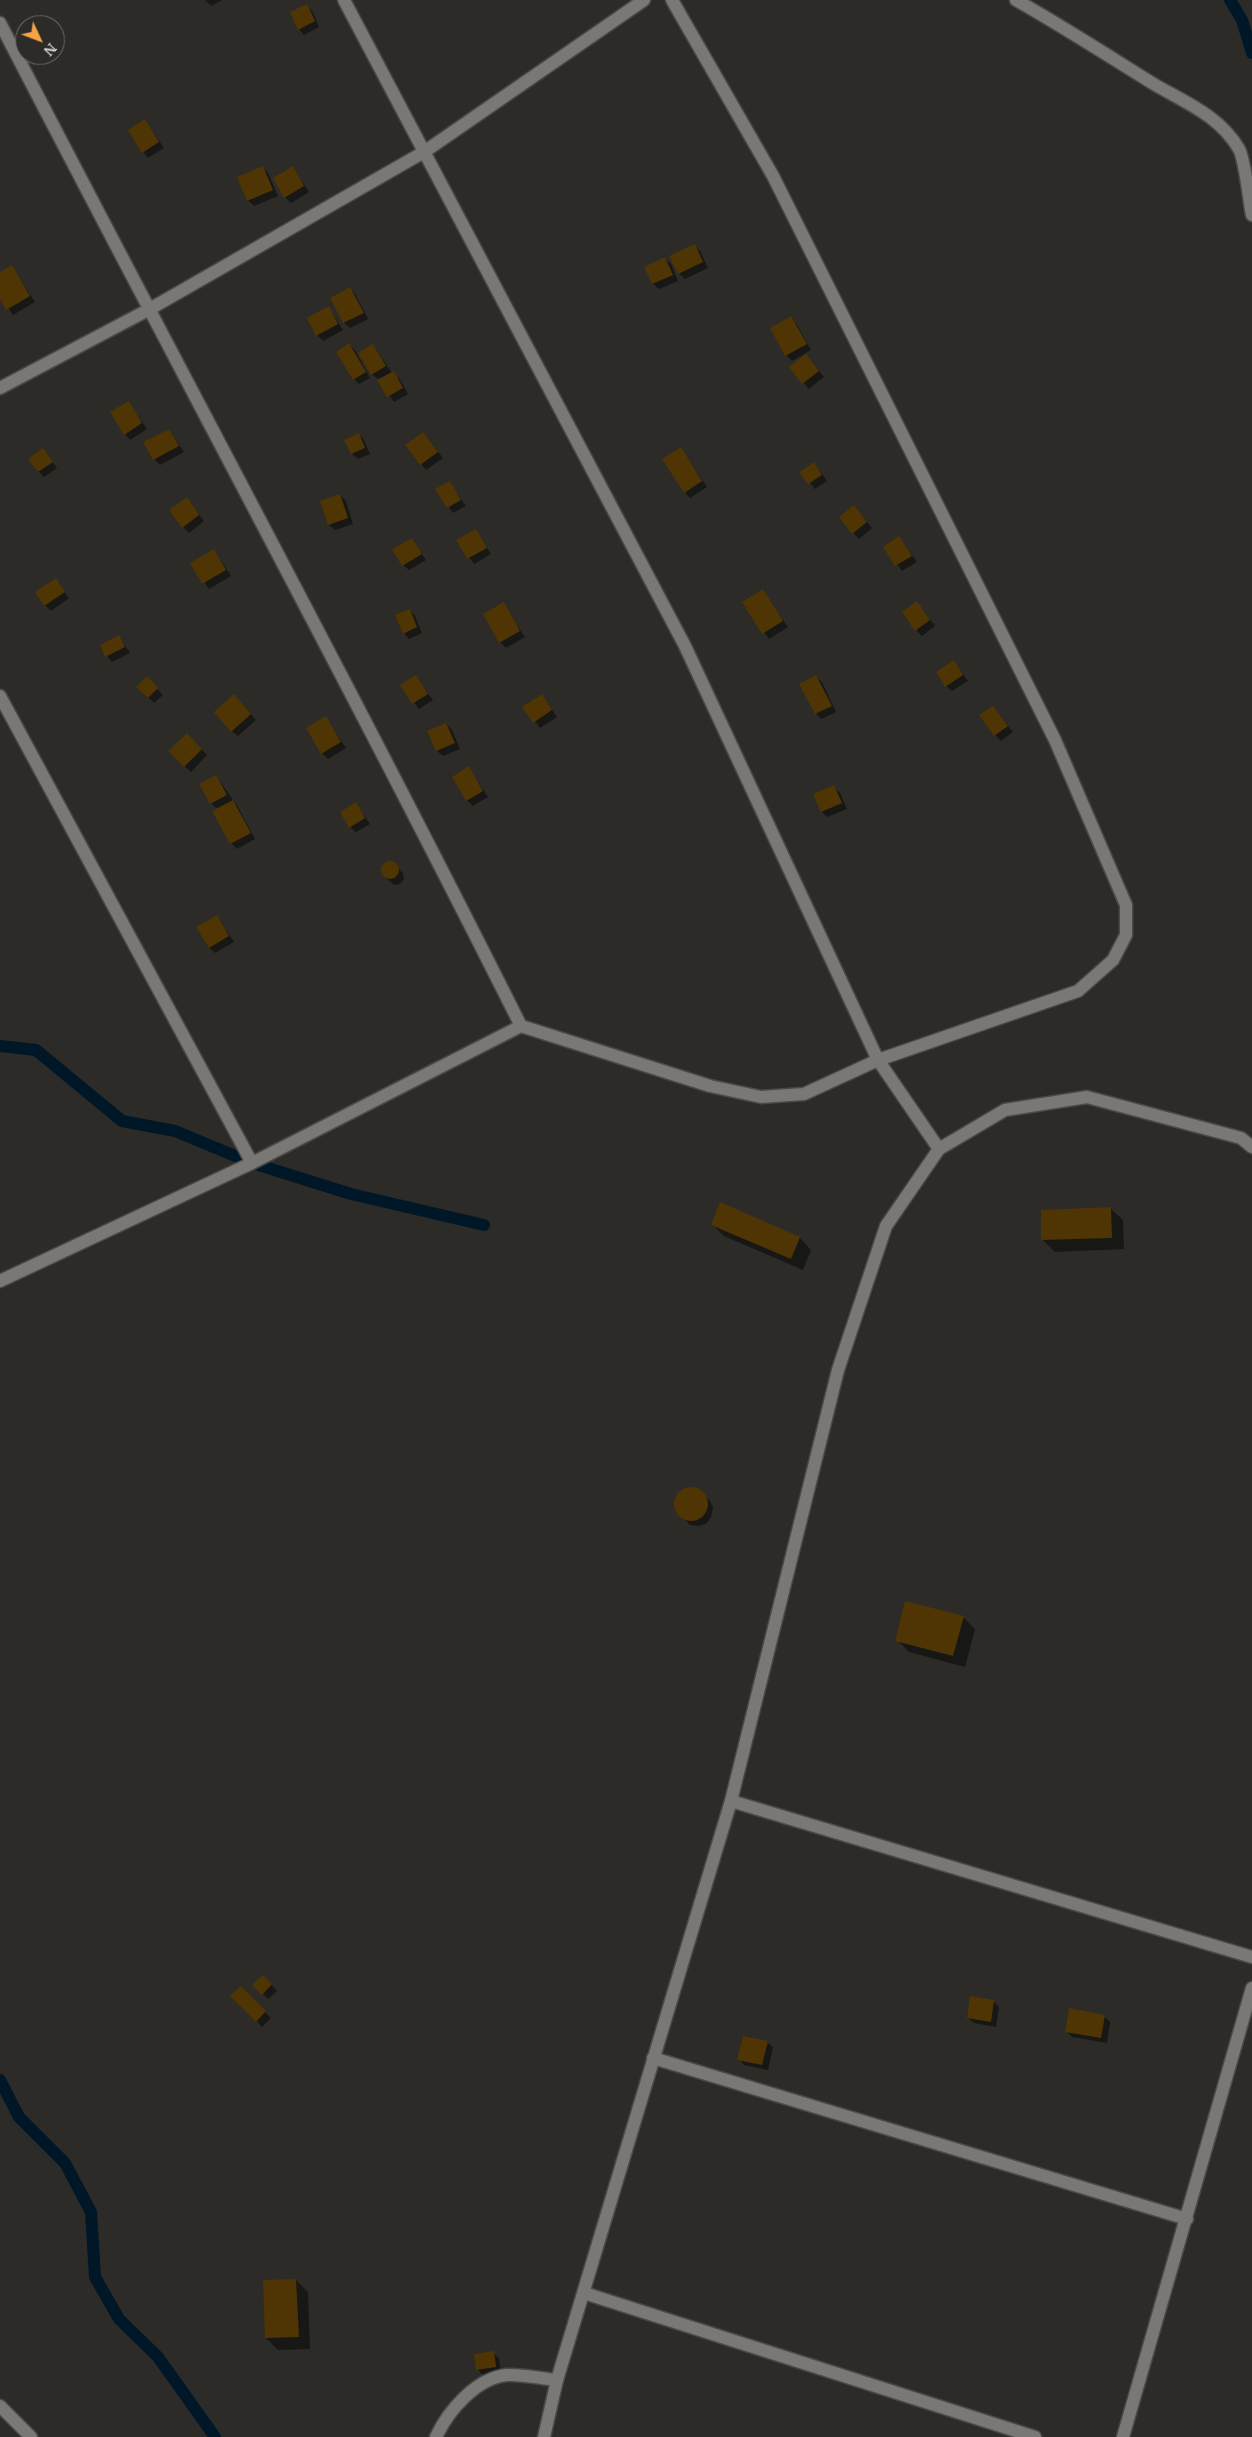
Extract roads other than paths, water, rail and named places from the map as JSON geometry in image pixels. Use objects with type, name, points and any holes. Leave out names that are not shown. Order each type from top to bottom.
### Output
[{"type":"street","points":[[344,0],[686,646],[878,1060],[939,1149]]},
{"type":"street","points":[[0,388],[148,310],[424,152],[644,0]]},
{"type":"street","points":[[0,1281],[252,1163],[521,1026],[710,1086],[761,1097],[804,1094],[878,1060],[1078,991],[1114,960],[1126,935],[1126,905],[1055,740],[773,176],[672,0]]},
{"type":"street","points":[[1016,0],[1072,32],[1154,84],[1203,111],[1226,131],[1240,151],[1252,216]]},
{"type":"street","points":[[0,23],[148,310],[442,870],[521,1026]]},
{"type":"street","points":[[0,696],[252,1163]]},
{"type":"street","points":[[544,2437],[558,2380],[731,1801],[838,1370],[886,1226],[939,1149],[1005,1110],[1086,1097],[1241,1138],[1252,1147]]},
{"type":"street","points":[[731,1801],[1252,1957]]},
{"type":"street","points":[[1123,2437],[1252,1988]]},
{"type":"street","points":[[653,2058],[1187,2219]]},
{"type":"street","points":[[584,2293],[1035,2437]]},
{"type":"street","points":[[436,2437],[442,2424],[473,2388],[506,2375],[558,2380]]},
{"type":"street","points":[[0,2406],[31,2437]]},
{"type":"waterway","points":[[1230,0],[1242,20],[1252,53]]},
{"type":"waterway","points":[[0,1046],[36,1050],[122,1121],[175,1131],[252,1163],[351,1194],[484,1225]]},
{"type":"waterway","points":[[0,2080],[19,2117],[65,2163],[91,2212],[95,2277],[119,2319],[158,2357],[215,2437]]}]
